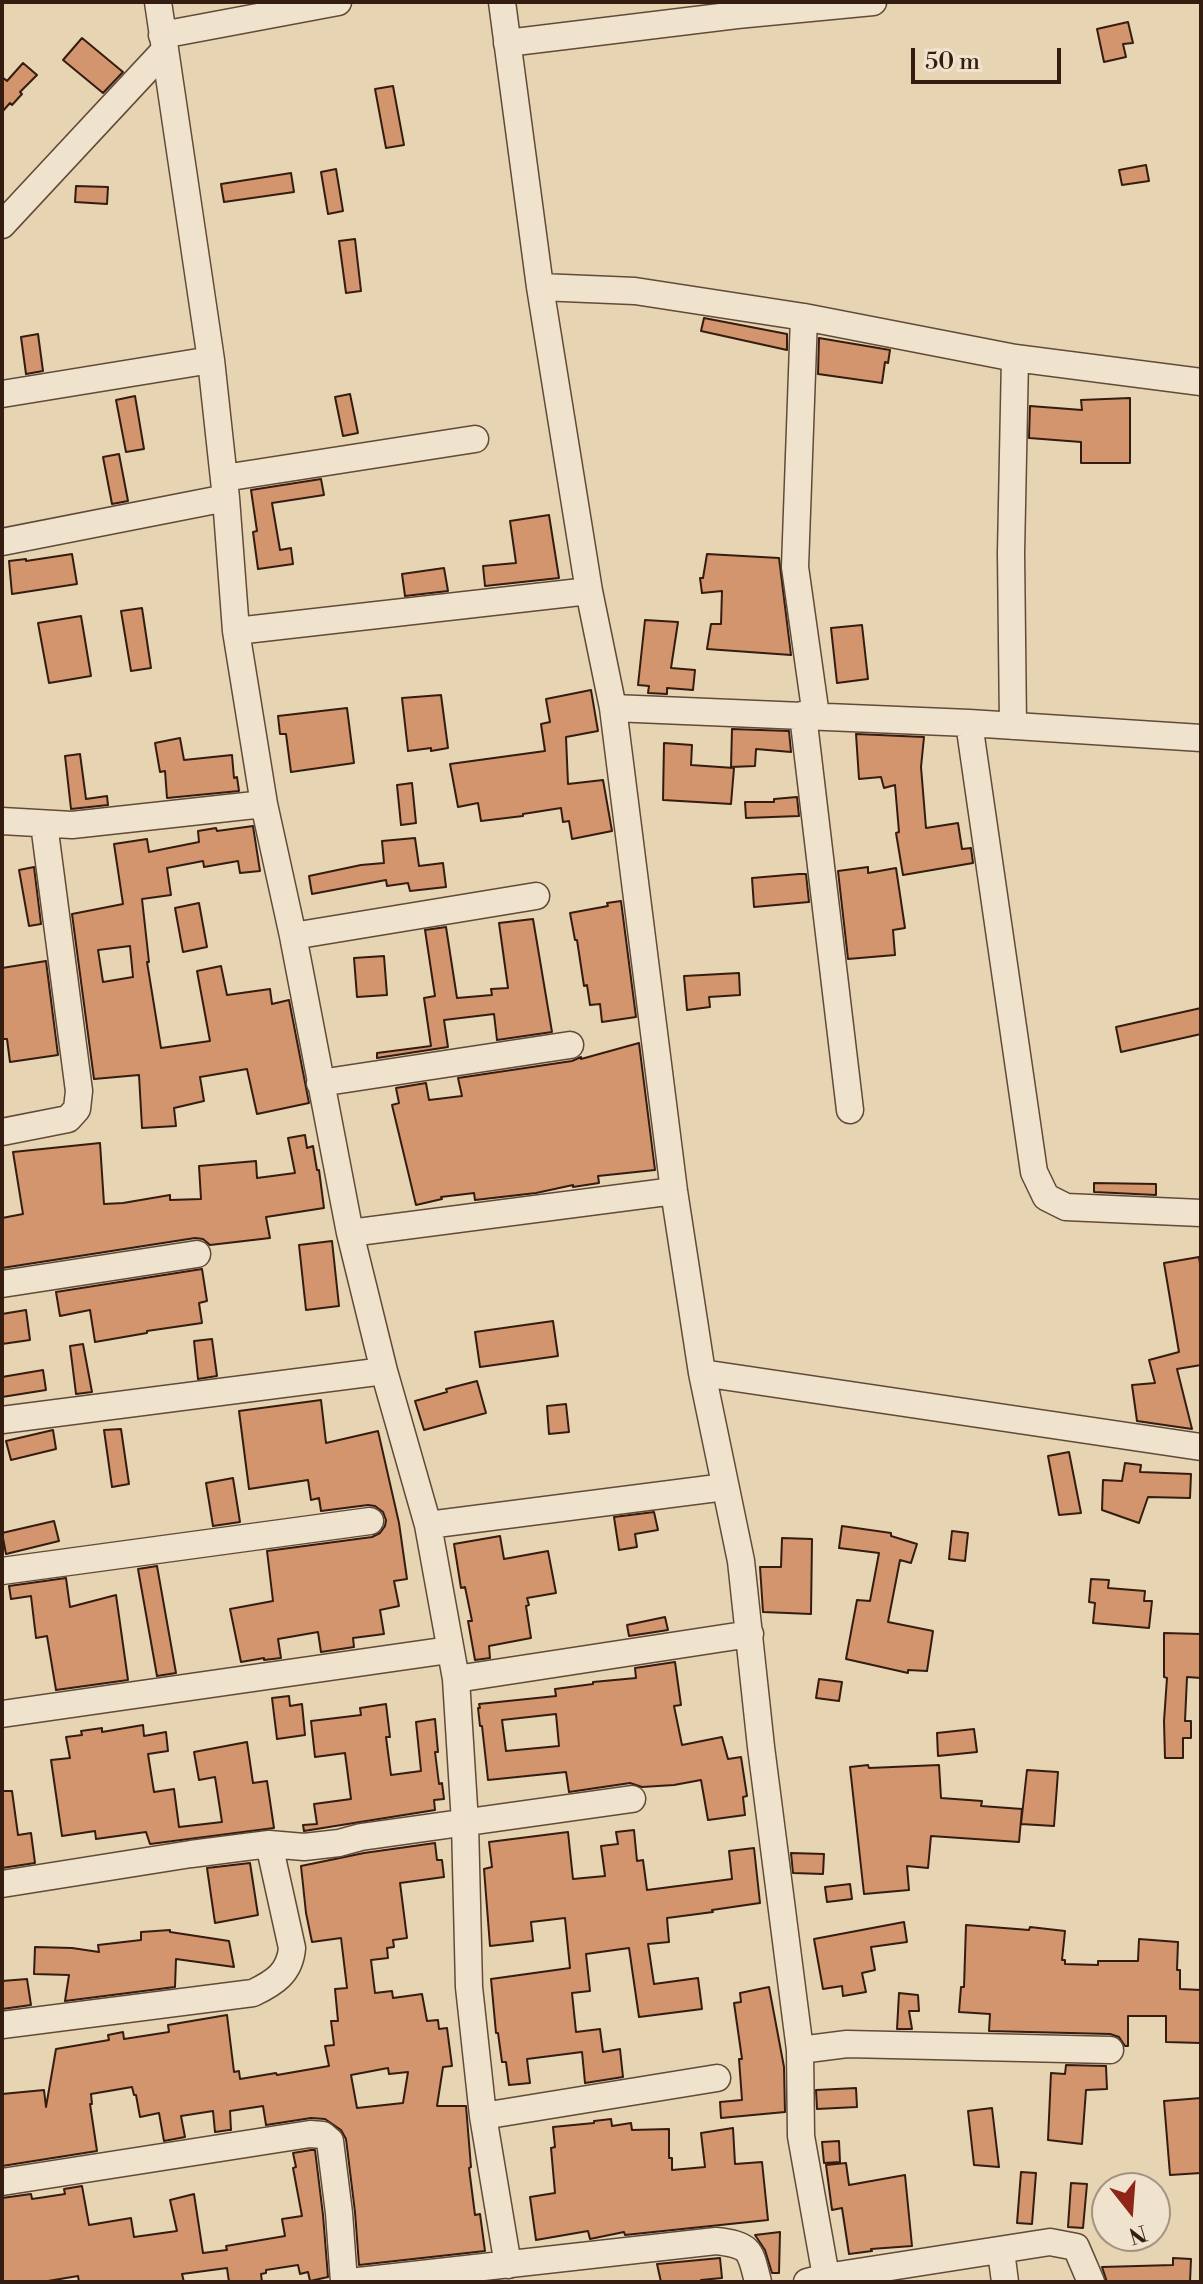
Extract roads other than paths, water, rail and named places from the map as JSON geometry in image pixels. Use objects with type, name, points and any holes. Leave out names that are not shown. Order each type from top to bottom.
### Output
[{"type":"street","points":[[158,2],[211,360],[236,631],[264,804],[293,936],[350,1233],[384,1371],[428,1525],[456,1679],[465,1823],[469,1987],[483,2116],[508,2265]]},
{"type":"street","points":[[2,225],[163,43],[338,2]]},
{"type":"street","points":[[502,2],[540,287],[589,591],[613,708],[674,1191],[702,1373],[741,1561],[761,1747],[800,2050],[801,2136],[820,2280],[1050,2242],[1076,2247],[1091,2282]]},
{"type":"street","points":[[507,43],[873,2]]},
{"type":"street","points":[[540,287],[635,291],[804,317],[1015,358],[1201,382]]},
{"type":"street","points":[[804,317],[795,567],[850,1110]]},
{"type":"street","points":[[1013,726],[1011,553],[1015,358]]},
{"type":"street","points":[[2,394],[211,360]]},
{"type":"street","points":[[2,542],[225,488],[475,439]]},
{"type":"street","points":[[236,631],[589,591]]},
{"type":"street","points":[[613,708],[969,723],[1201,738]]},
{"type":"street","points":[[969,723],[1034,1172],[1046,1197],[1066,1207],[1201,1213]]},
{"type":"street","points":[[2,821],[72,825],[264,804]]},
{"type":"street","points":[[2,1132],[68,1119],[77,1109],[79,1091],[44,824]]},
{"type":"street","points":[[293,936],[536,896]]},
{"type":"street","points":[[320,1083],[570,1045]]},
{"type":"street","points":[[350,1233],[674,1191]]},
{"type":"street","points":[[2,1284],[197,1254]]},
{"type":"street","points":[[2,1420],[384,1371]]},
{"type":"street","points":[[702,1373],[1201,1447]]},
{"type":"street","points":[[428,1525],[725,1487]]},
{"type":"street","points":[[2,1571],[370,1521]]},
{"type":"street","points":[[456,1679],[750,1634]]},
{"type":"street","points":[[3,1707],[449,1650]]},
{"type":"street","points":[[2,1884],[191,1854],[269,1844],[304,1847],[339,1843],[361,1837],[632,1799]]},
{"type":"street","points":[[2,2025],[253,1993],[271,1985],[291,1961],[292,1948],[269,1844]]},
{"type":"street","points":[[800,2050],[847,2044],[1110,2050]]},
{"type":"street","points":[[483,2116],[717,2078]]},
{"type":"street","points":[[2,2182],[310,2134],[323,2135],[330,2141],[347,2282],[716,2241],[739,2244],[748,2251],[758,2282]]},
{"type":"street","points":[[1001,2251],[1005,2282]]}]
